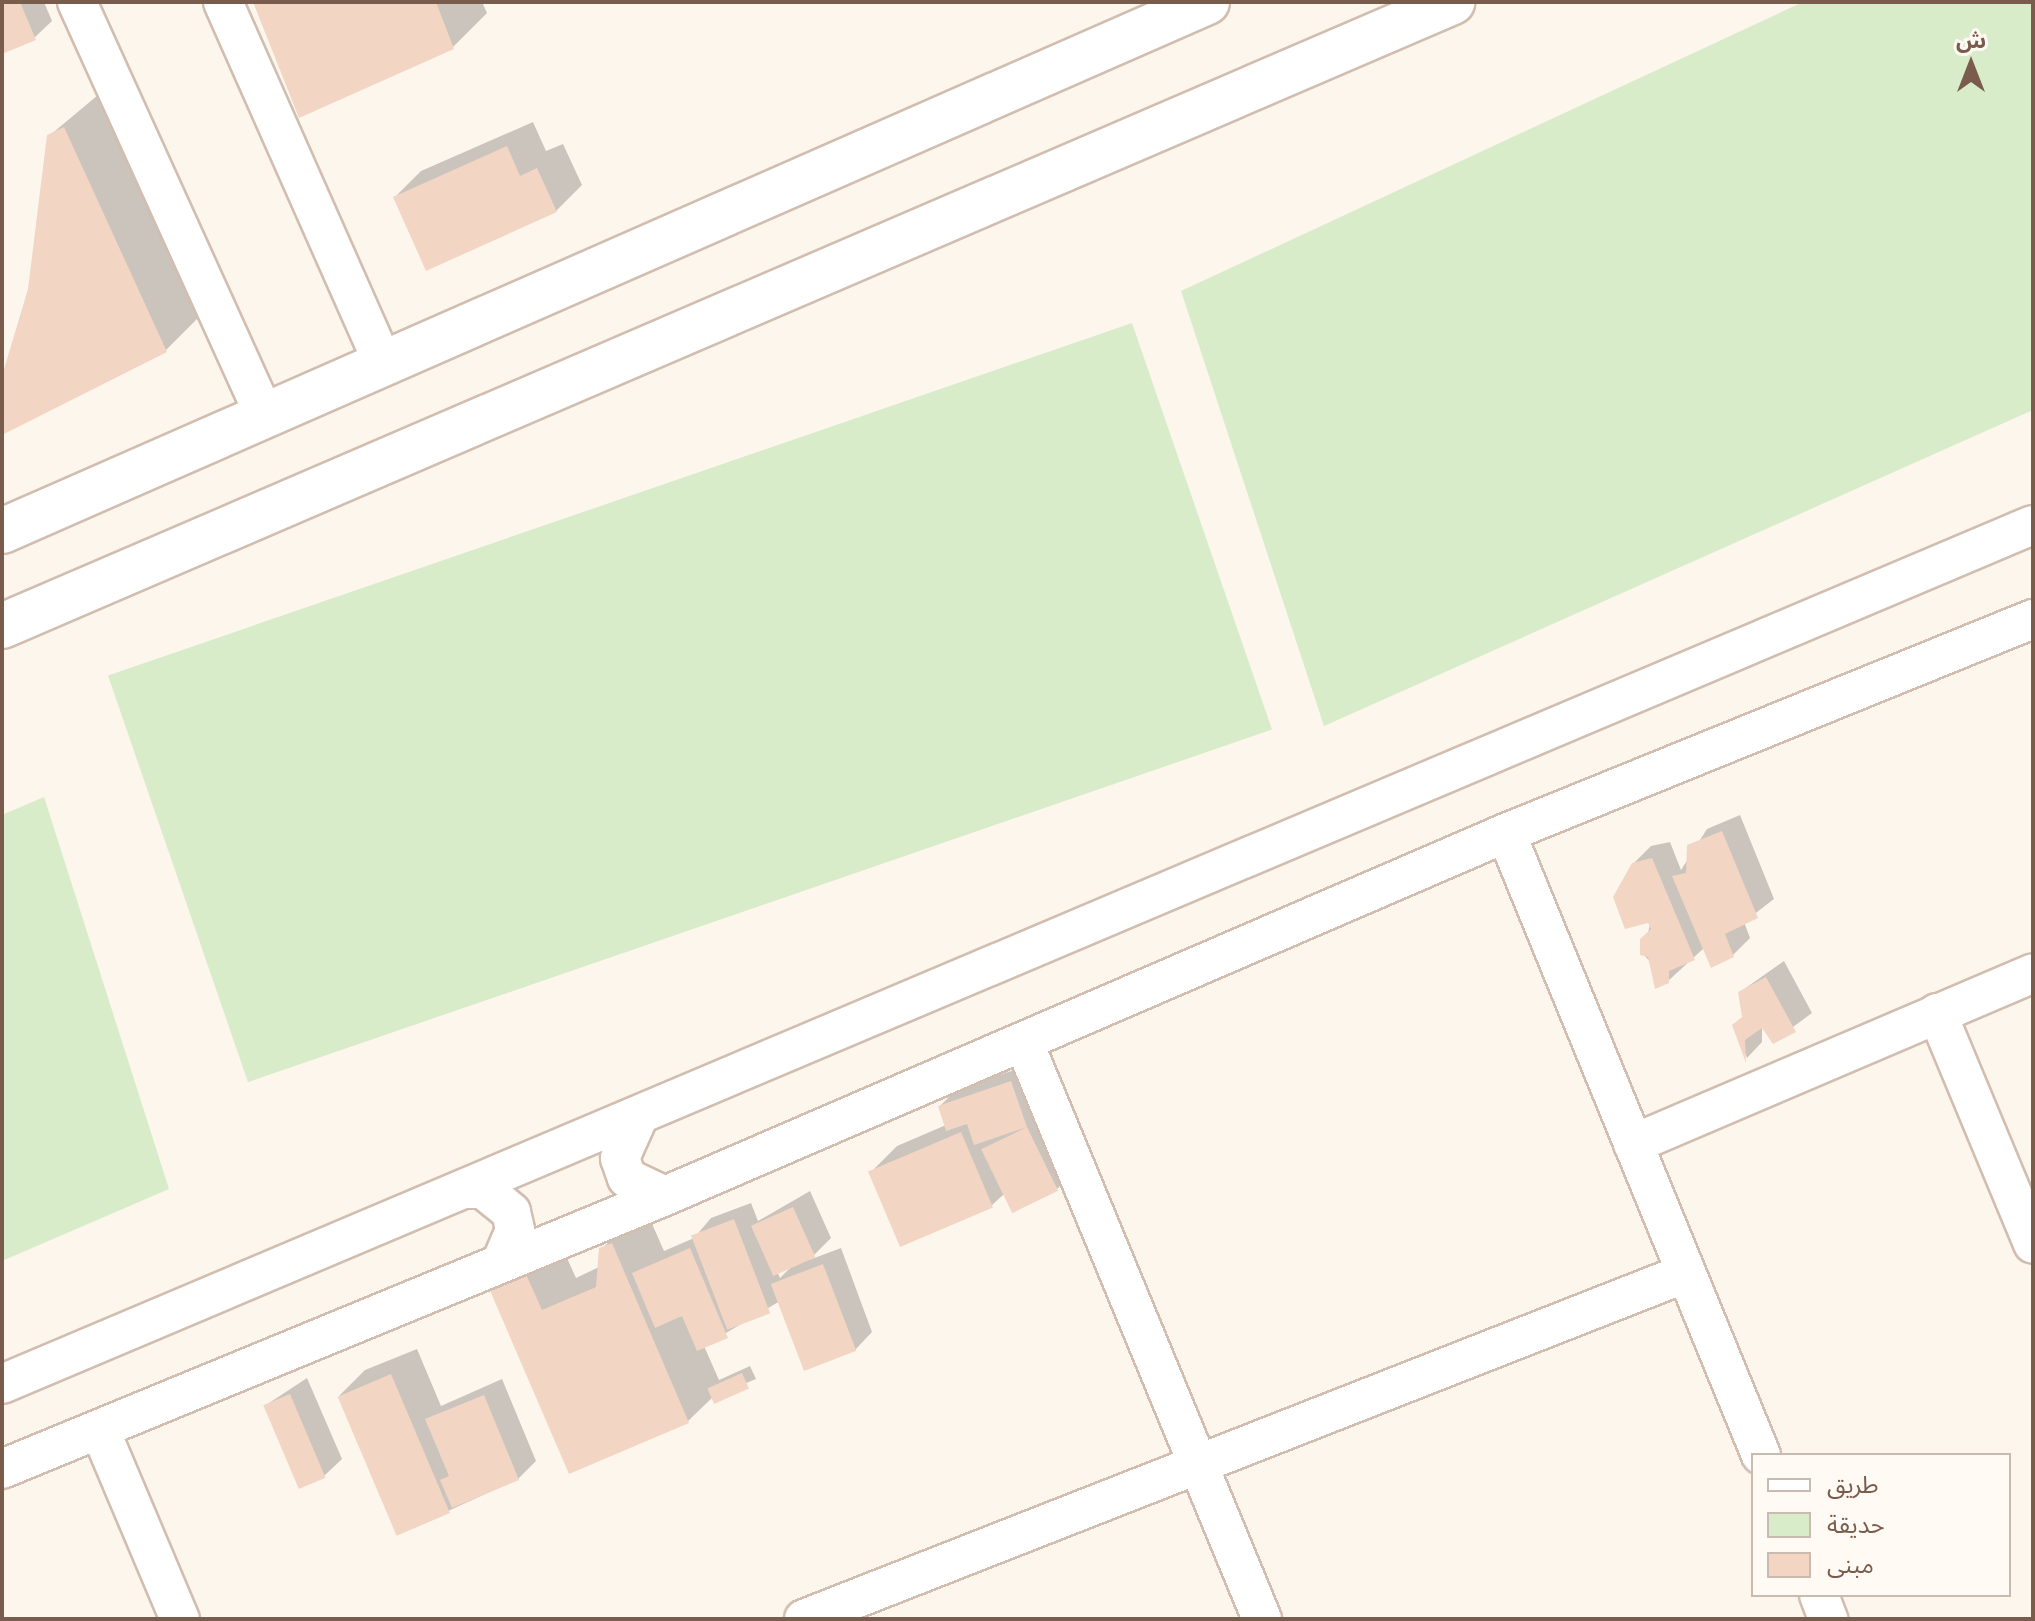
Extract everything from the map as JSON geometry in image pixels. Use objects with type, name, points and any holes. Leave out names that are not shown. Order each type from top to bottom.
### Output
[{"type":"main road","points":[[2,531],[263,412],[1207,2]]},
{"type":"main road","points":[[2,626],[1452,2]]},
{"type":"street","points":[[77,2],[263,412]]},
{"type":"street","points":[[223,2],[382,360]]},
{"type":"street","points":[[2,1384],[464,1189],[637,1120],[2033,525]]},
{"type":"street","points":[[2,1469],[665,1196],[1506,833],[2033,619]]},
{"type":"street","points":[[1506,833],[1760,1453]]},
{"type":"street","points":[[1633,1144],[2033,973]]},
{"type":"street","points":[[1937,1013],[2033,1244]]},
{"type":"street","points":[[1024,1043],[1262,1619]]},
{"type":"street","points":[[637,1120],[623,1137],[620,1158],[635,1185],[665,1196]]},
{"type":"street","points":[[464,1189],[483,1189],[511,1212],[515,1230],[501,1263]]},
{"type":"street","points":[[804,1619],[1196,1459],[1686,1273]]},
{"type":"street","points":[[100,1430],[180,1619]]},
{"type":"street","points":[[1820,1597],[1828,1619]]},
{"type":"green space","points":[[1803,2],[2033,2],[2033,410],[1324,726],[1181,291]]},
{"type":"green space","points":[[1132,323],[1272,730],[248,1082],[108,676]]},
{"type":"green space","points":[[44,797],[169,1189],[2,1261],[2,815]]},
{"type":"building","points":[[2,2],[20,2],[36,40],[2,54]]},
{"type":"building","points":[[253,2],[436,2],[454,49],[299,118]]},
{"type":"building","points":[[64,127],[167,352],[2,435],[2,376],[28,289],[47,135]]},
{"type":"building","points":[[507,146],[520,176],[537,168],[557,212],[426,271],[393,197]]},
{"type":"building","points":[[1722,831],[1758,918],[1725,934],[1734,957],[1711,968],[1672,876],[1686,873],[1687,845]]},
{"type":"building","points":[[1652,858],[1695,960],[1669,971],[1669,983],[1655,989],[1648,957],[1640,955],[1640,939],[1651,929],[1648,923],[1625,929],[1613,897],[1632,863]]},
{"type":"building","points":[[1766,977],[1796,1032],[1773,1044],[1762,1028],[1745,1040],[1746,1063],[1732,1025],[1742,1017],[1738,992]]},
{"type":"building","points":[[1011,1081],[1027,1127],[974,1145],[967,1124],[946,1131],[938,1106]]},
{"type":"building","points":[[1027,1127],[1058,1191],[1012,1213],[981,1149]]},
{"type":"building","points":[[961,1132],[993,1207],[900,1247],[868,1171]]},
{"type":"building","points":[[793,1207],[815,1257],[773,1276],[751,1226]]},
{"type":"building","points":[[734,1219],[770,1313],[727,1330],[691,1235]]},
{"type":"building","points":[[612,1243],[689,1423],[569,1474],[488,1286],[524,1270],[542,1310],[596,1287],[599,1248]]},
{"type":"building","points":[[690,1248],[728,1338],[697,1351],[682,1316],[655,1328],[632,1273]]},
{"type":"building","points":[[823,1264],[856,1351],[804,1371],[771,1284]]},
{"type":"building","points":[[742,1373],[749,1389],[714,1404],[707,1388]]},
{"type":"building","points":[[391,1374],[450,1513],[397,1536],[338,1397]]},
{"type":"building","points":[[290,1394],[326,1478],[299,1489],[263,1405]]},
{"type":"building","points":[[484,1395],[519,1480],[452,1508],[440,1480],[449,1476],[425,1419]]}]
